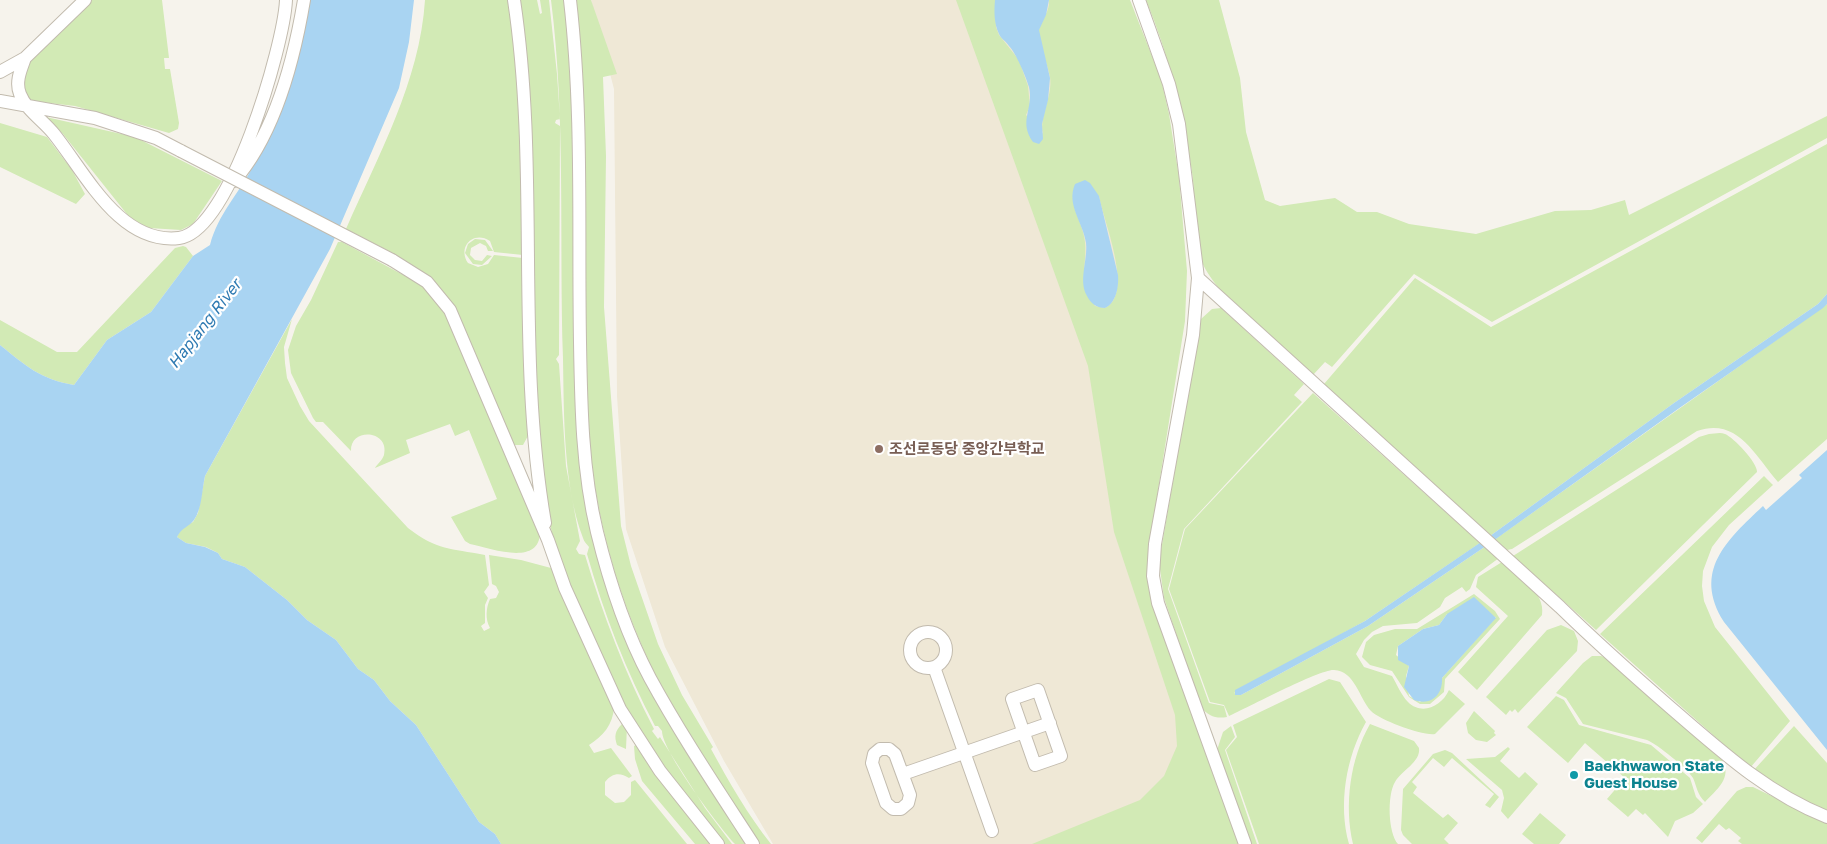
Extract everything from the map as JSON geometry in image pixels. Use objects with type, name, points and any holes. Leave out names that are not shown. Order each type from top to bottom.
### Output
[{"type":"street","points":[[0,72],[25,58],[85,0]]},
{"type":"street","points":[[226,191],[257,116],[282,32],[286,0]]},
{"type":"street","points":[[25,58],[18,84],[20,95],[53,132],[114,212],[130,226],[146,235],[162,238],[181,238],[204,223],[226,191],[249,164],[270,120],[287,73],[304,0]]},
{"type":"street","points":[[514,0],[522,64],[528,362],[534,447],[548,540]]},
{"type":"street","points":[[570,0],[578,80],[580,376],[585,457],[592,508],[618,599],[634,642],[650,677],[753,844]]},
{"type":"street","points":[[1139,0],[1169,84],[1179,124],[1198,278],[1192,336],[1155,544],[1153,576],[1158,602],[1246,844]]},
{"type":"street","points":[[0,101],[95,118],[156,138],[392,260],[427,282],[450,310],[548,540],[565,588],[620,709],[660,771],[718,844]]},
{"type":"street","points":[[257,116],[270,120]]},
{"type":"street","points":[[1198,278],[1488,541],[1594,640],[1745,772],[1800,806],[1827,816]]},
{"type":"street","points":[[511,454],[534,447]]},
{"type":"street","points":[[921,629],[934,633],[944,640],[946,646],[945,658],[934,667],[919,666],[911,657],[911,645],[921,629]]},
{"type":"street","points":[[934,667],[992,831]]},
{"type":"street","points":[[1038,690],[1050,723],[1061,756],[1035,765],[1012,699],[1038,690]]},
{"type":"street","points":[[902,774],[1050,723]]},
{"type":"shaded area","name":"조선로동당 중앙간부학교","points":[[591,0],[1090,0],[1151,574],[1223,792],[1107,844],[773,844],[724,761],[665,647],[626,529],[617,396],[614,89]]},
{"type":"green space","points":[[92,0],[162,0],[169,58],[164,58],[165,69],[170,69],[179,123],[178,129],[169,133],[75,106],[32,101],[27,98],[22,83],[29,63]]},
{"type":"green space","points":[[425,0],[510,0],[518,65],[523,255],[494,252],[490,241],[478,237],[466,246],[465,257],[468,263],[478,267],[488,264],[494,255],[523,258],[529,434],[523,445],[513,445],[453,306],[443,292],[419,270],[391,252],[346,229],[384,146],[406,89],[415,60]]},
{"type":"green space","points":[[517,0],[537,0],[540,14],[542,13],[540,0],[549,0],[557,74],[560,119],[556,120],[555,123],[560,126],[559,355],[556,359],[559,364],[566,466],[580,541],[576,549],[579,554],[585,555],[615,644],[654,729],[652,731],[658,739],[660,737],[705,808],[732,844],[725,844],[664,769],[624,708],[569,584],[553,539],[540,470]]},
{"type":"green space","points":[[551,0],[567,0],[573,53],[584,472],[630,636],[747,844],[735,844],[717,822],[671,755],[664,741],[662,731],[658,726],[655,726],[625,663],[608,620],[587,554],[589,547],[583,539],[576,518],[568,473],[564,426],[559,89]]},
{"type":"green space","points":[[576,0],[591,0],[617,74],[603,77],[606,156],[604,307],[621,526],[631,566],[658,644],[682,695],[713,747],[711,749],[732,786],[754,822],[771,844],[757,844],[690,736],[657,678],[626,607],[604,533],[593,472],[586,378],[583,89]]},
{"type":"green space","points":[[956,0],[995,0],[996,27],[999,35],[1019,60],[1028,86],[1030,106],[1026,115],[1043,134],[1042,127],[1050,92],[1050,77],[1039,29],[1048,8],[1049,0],[1130,0],[1161,79],[1169,114],[1179,177],[1187,271],[1185,321],[1150,541],[1148,576],[1239,844],[1032,844],[1140,800],[1164,776],[1177,746],[1175,715],[1114,532],[1088,366]],"holes":[[[1099,196],[1111,238],[1117,273],[1117,288],[1114,300],[1105,308],[1095,306],[1085,283],[1085,243],[1075,210]]]},
{"type":"green space","points":[[1146,0],[1219,0],[1240,78],[1246,132],[1265,200],[1280,206],[1335,198],[1357,212],[1377,212],[1409,224],[1476,234],[1555,211],[1591,210],[1625,200],[1629,215],[1827,116],[1827,138],[1492,322],[1414,274],[1332,367],[1325,362],[1313,375],[1252,322],[1221,291],[1202,262],[1195,230],[1192,172],[1184,128],[1168,63]]},
{"type":"green space","points":[[46,117],[135,137],[222,181],[193,224],[181,230],[149,228],[130,218],[63,134]]},
{"type":"green space","points":[[0,123],[47,137],[72,170],[85,194],[76,204],[0,167]]},
{"type":"green space","points":[[1827,144],[1827,294],[1818,304],[1674,403],[1490,536],[1324,384],[1415,278],[1491,327]]},
{"type":"green space","points":[[475,239],[485,240],[493,251],[488,251],[486,246],[480,243],[471,248],[470,255],[475,260],[482,261],[487,255],[492,256],[482,265],[473,264],[465,253],[468,244]]},
{"type":"green space","points":[[338,242],[342,242],[420,284],[431,294],[448,317],[540,533],[538,543],[531,550],[512,553],[470,544],[465,541],[451,517],[497,499],[469,430],[455,436],[450,424],[406,440],[410,453],[375,468],[384,455],[384,447],[381,440],[376,436],[363,435],[352,443],[351,451],[323,422],[316,422],[313,418],[291,373],[288,350],[296,326],[311,300]]},
{"type":"green space","points":[[183,246],[193,256],[151,312],[107,340],[74,385],[52,379],[34,371],[0,345],[0,320],[57,352],[77,352],[175,248]]},
{"type":"green space","points":[[1827,304],[1827,439],[1778,482],[1744,441],[1723,429],[1711,428],[1697,431],[1512,549],[1507,550],[1494,540]]},
{"type":"green space","points":[[1221,308],[1304,384],[1294,395],[1302,402],[1184,529],[1168,589],[1209,703],[1224,706],[1227,717],[1219,718],[1209,715],[1201,707],[1164,598],[1159,562],[1201,319],[1212,309]]},
{"type":"green space","points":[[292,319],[284,347],[287,378],[309,421],[408,528],[436,545],[485,555],[489,585],[484,592],[488,598],[485,605],[485,623],[481,626],[484,631],[490,628],[487,610],[490,599],[496,598],[499,592],[496,586],[492,584],[489,555],[521,560],[551,568],[614,707],[609,725],[599,738],[589,745],[594,753],[611,748],[632,776],[629,778],[619,774],[610,777],[605,782],[605,795],[615,803],[624,802],[631,795],[631,782],[635,780],[687,844],[501,844],[495,834],[479,822],[416,725],[390,701],[374,680],[358,669],[336,640],[307,620],[287,600],[245,567],[222,559],[218,553],[206,547],[186,543],[177,537],[181,528],[193,522],[198,513],[205,476]]},
{"type":"green space","points":[[1313,393],[1480,543],[1365,621],[1234,693],[1241,695],[1368,626],[1486,546],[1499,558],[1476,575],[1470,589],[1466,592],[1462,587],[1445,598],[1440,607],[1417,623],[1383,626],[1372,632],[1364,640],[1356,654],[1364,667],[1392,676],[1403,696],[1413,706],[1425,709],[1437,705],[1449,690],[1465,704],[1435,734],[1411,730],[1376,715],[1367,706],[1352,680],[1347,675],[1334,670],[1326,671],[1299,682],[1229,716],[1224,705],[1210,702],[1169,589],[1185,529]]},
{"type":"green space","points":[[1721,433],[1729,436],[1754,463],[1757,472],[1596,630],[1513,556],[1699,437]]},
{"type":"green space","points":[[1764,476],[1773,485],[1729,525],[1712,547],[1703,571],[1702,586],[1704,601],[1715,627],[1790,721],[1750,768],[1600,634]]},
{"type":"green space","points":[[1502,562],[1522,578],[1535,592],[1540,599],[1542,615],[1477,690],[1458,672],[1508,616],[1476,587],[1478,577]]},
{"type":"green space","points":[[1474,594],[1495,611],[1500,619],[1445,679],[1444,692],[1430,704],[1420,704],[1409,697],[1392,671],[1370,665],[1362,657],[1366,642],[1374,635],[1395,629],[1417,629]],"holes":[[[1447,614],[1496,617],[1442,678],[1442,682],[1420,702],[1409,696],[1406,676],[1409,666],[1396,655],[1398,646],[1423,629],[1439,625]]]},
{"type":"green space","points":[[1561,625],[1574,631],[1578,641],[1577,651],[1518,713],[1515,709],[1512,712],[1510,710],[1506,715],[1486,697],[1547,630]]},
{"type":"green space","points":[[1592,656],[1601,656],[1611,660],[1722,760],[1726,772],[1722,783],[1705,802],[1690,774],[1665,751],[1647,740],[1583,724],[1566,698],[1556,693],[1583,663]]},
{"type":"green space","points":[[1329,679],[1340,682],[1366,722],[1353,750],[1346,781],[1344,813],[1349,844],[1259,844],[1226,750],[1237,737],[1233,725]]},
{"type":"green space","points":[[1556,696],[1564,700],[1579,725],[1651,745],[1690,778],[1696,797],[1703,804],[1693,813],[1675,821],[1668,837],[1645,813],[1643,815],[1636,809],[1628,817],[1607,799],[1625,778],[1585,743],[1568,763],[1527,727]]},
{"type":"green space","points":[[1474,711],[1495,731],[1496,735],[1487,742],[1476,740],[1468,733],[1466,723]]},
{"type":"green space","points":[[622,724],[627,726],[626,749],[617,745],[616,739],[617,731]]},
{"type":"green space","points":[[1370,724],[1414,741],[1419,748],[1417,758],[1398,778],[1392,788],[1390,814],[1392,832],[1398,844],[1353,844],[1350,829],[1349,798],[1353,767]]},
{"type":"green space","points":[[1231,726],[1235,737],[1225,750],[1257,844],[1249,844],[1217,750],[1223,732]]},
{"type":"green space","points":[[1794,726],[1827,763],[1827,810],[1804,801],[1753,771]]},
{"type":"green space","points":[[638,744],[713,844],[695,844],[642,781],[635,759],[634,746]]},
{"type":"green space","points":[[1508,747],[1510,749],[1500,761],[1519,778],[1525,772],[1538,784],[1508,819],[1501,811],[1504,798],[1502,790],[1466,759],[1495,757]]},
{"type":"green space","points":[[1445,750],[1452,753],[1499,797],[1490,808],[1485,805],[1494,794],[1452,758],[1444,767],[1433,758],[1412,782],[1417,787],[1413,793],[1443,818],[1448,814],[1458,823],[1444,839],[1449,844],[1412,844],[1403,835],[1401,830],[1403,789],[1433,754]]},
{"type":"green space","points":[[1746,787],[1753,787],[1827,823],[1827,844],[1742,844],[1738,841],[1741,838],[1729,828],[1726,830],[1719,824],[1702,843],[1696,838],[1737,791]]},
{"type":"green space","points":[[1540,813],[1566,835],[1559,844],[1534,844],[1522,834]]},
{"type":"water","name":"Hapjang River","points":[[306,0],[414,0],[409,42],[399,88],[330,249],[205,476],[197,515],[177,537],[186,543],[205,547],[218,553],[222,559],[245,567],[287,600],[307,620],[336,640],[358,669],[374,680],[390,701],[416,725],[479,822],[495,834],[501,844],[0,844],[0,345],[34,371],[52,379],[74,385],[107,340],[151,312],[193,256],[210,245],[218,224],[247,178],[262,148],[284,86]]},
{"type":"water","points":[[995,0],[1049,0],[1046,15],[1039,30],[1050,78],[1048,100],[1042,124],[1043,139],[1039,144],[1033,142],[1027,128],[1026,121],[1030,102],[1029,87],[1015,54],[997,30],[994,9]]},
{"type":"water","points":[[1085,180],[1090,183],[1099,196],[1118,275],[1116,294],[1109,306],[1105,308],[1097,306],[1090,301],[1083,284],[1086,243],[1072,199],[1075,184]]},
{"type":"water","points":[[1827,294],[1827,304],[1823,308],[1486,546],[1368,626],[1241,695],[1235,695],[1235,690],[1365,621],[1490,536],[1674,403],[1818,304]]},
{"type":"water","points":[[1827,450],[1827,750],[1724,622],[1715,604],[1712,587],[1713,572],[1726,544],[1763,506],[1766,510],[1802,478],[1799,475]]},
{"type":"water","points":[[1474,597],[1496,618],[1442,678],[1442,684],[1435,698],[1426,701],[1414,700],[1404,687],[1409,666],[1398,660],[1398,646],[1423,629],[1439,625],[1447,614]]},
{"type":"place","name":"조선로동당 중앙간부학교","points":[[879,449]]},
{"type":"place","name":"Baekhwawon State Guest House","points":[[1574,775]]}]
